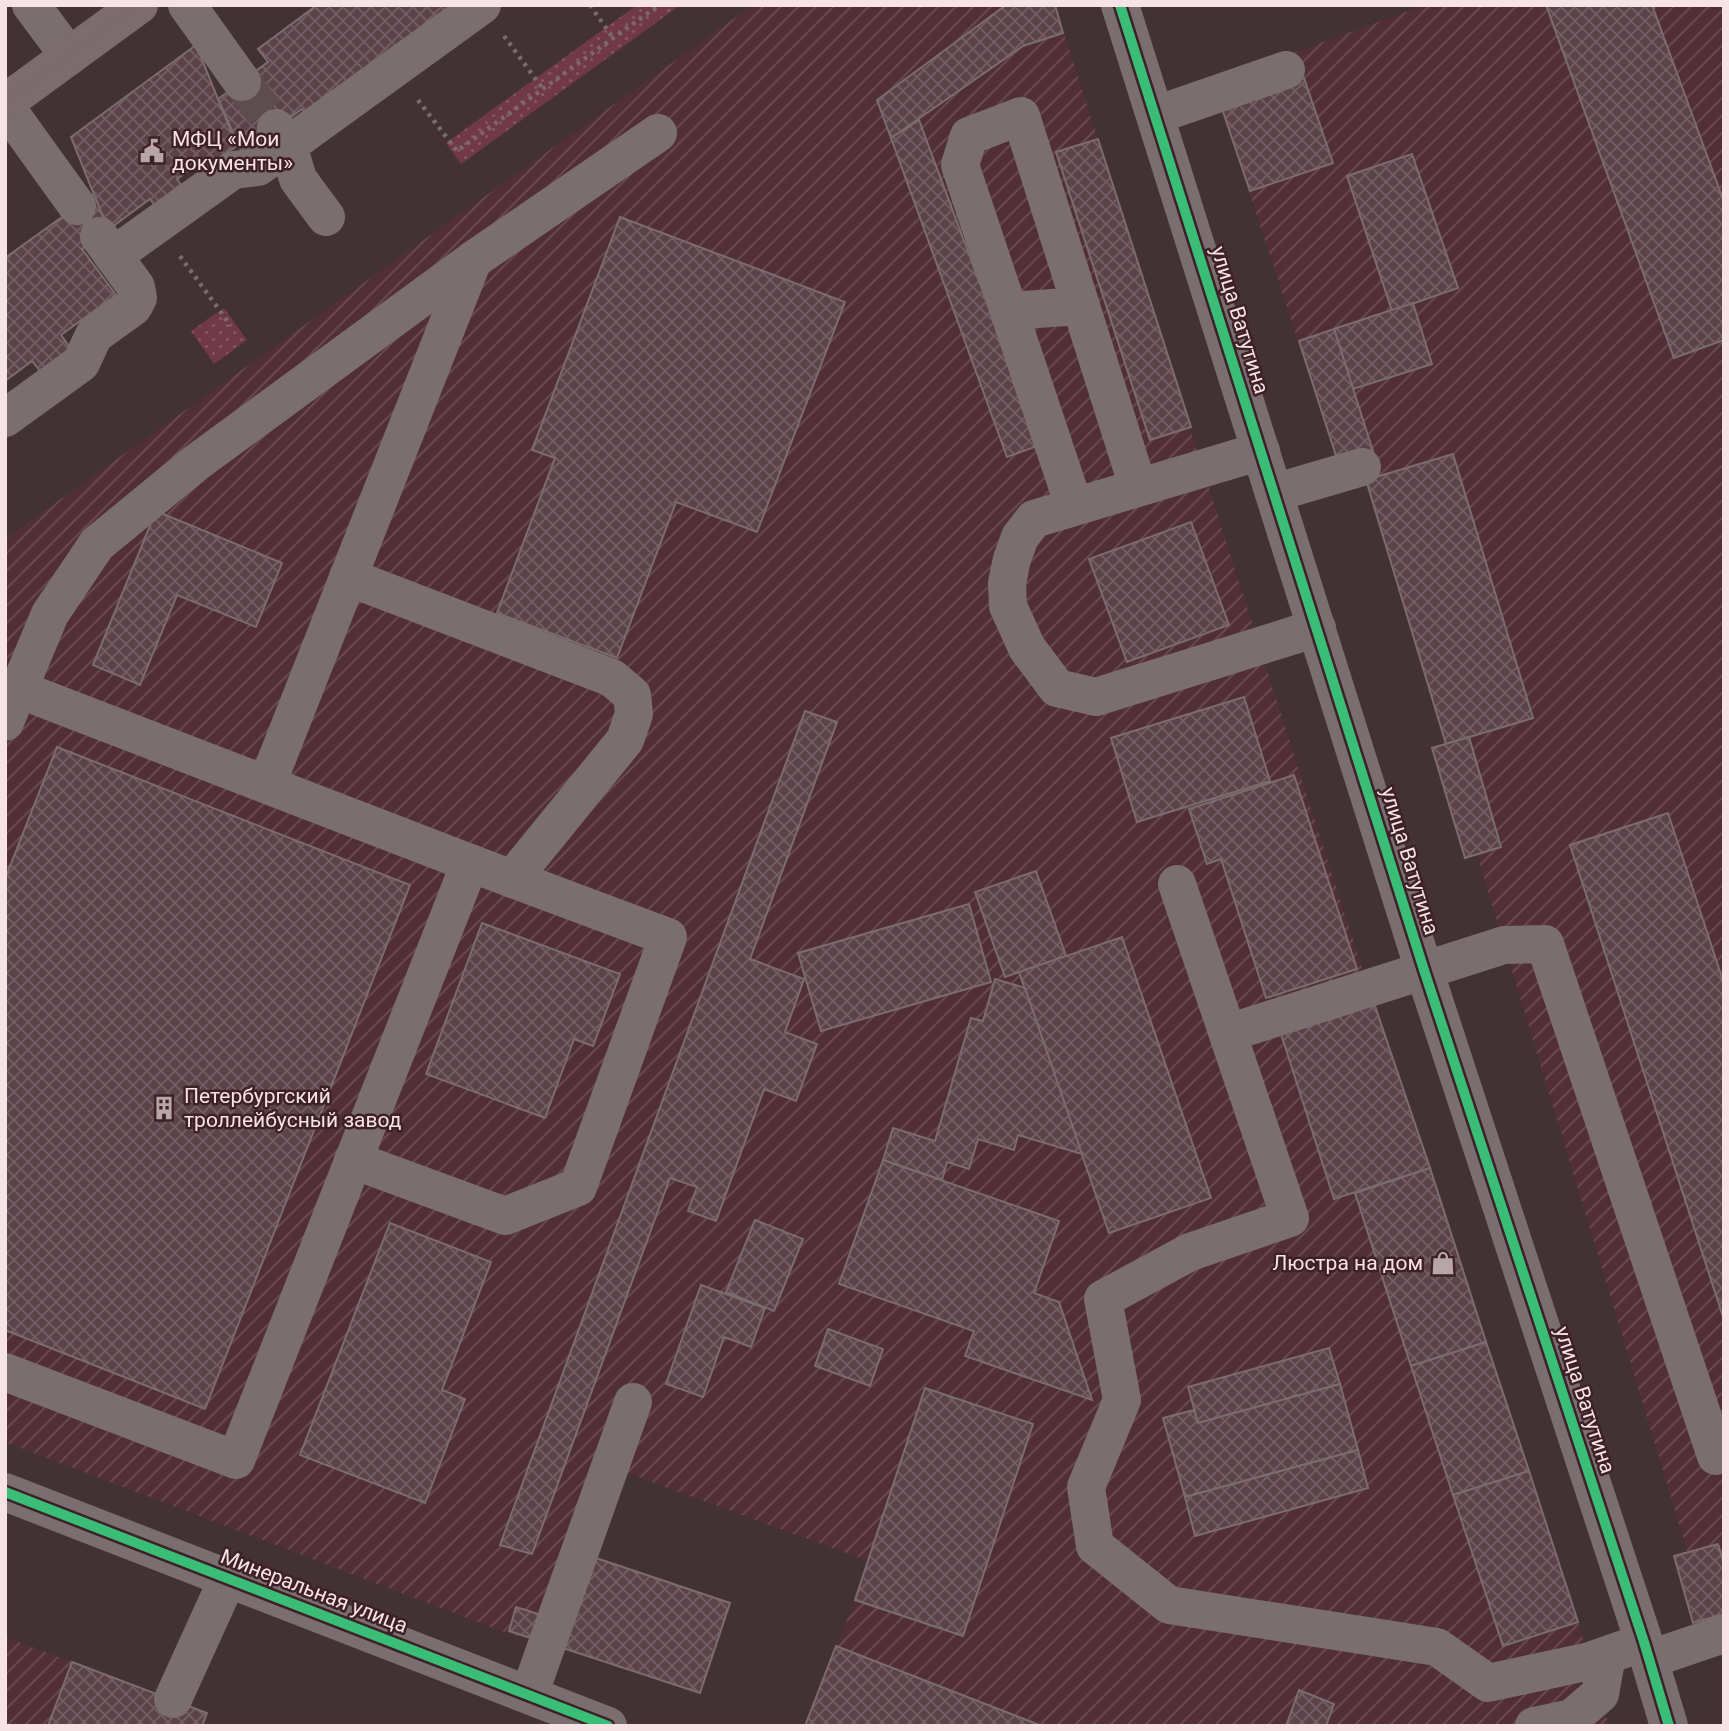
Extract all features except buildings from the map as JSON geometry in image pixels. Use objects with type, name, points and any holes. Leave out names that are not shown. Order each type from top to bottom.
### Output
[{"type":"main road","points":[[5,104],[139,5]]},
{"type":"street","points":[[30,5],[69,56]]},
{"type":"street","points":[[187,5],[242,82]]},
{"type":"street","name":"улица Ватутина","points":[[1120,5],[1424,970],[1647,1651],[1669,1726]]},
{"type":"street","points":[[5,418],[81,363],[94,335],[133,307],[138,298],[136,287],[106,246],[157,224],[233,170],[258,167],[282,136],[395,68],[490,16]]},
{"type":"street","points":[[1156,115],[1286,70]]},
{"type":"street","points":[[5,104],[77,206]]},
{"type":"street","points":[[1074,506],[960,165],[969,136],[1021,116],[1138,487]]},
{"type":"street","points":[[353,1160],[505,1216],[579,1187],[668,937],[267,784],[12,705],[50,614],[97,544],[197,462],[473,260],[658,133]]},
{"type":"street","points":[[282,136],[298,179],[326,217]]},
{"type":"street","points":[[267,784],[473,260]]},
{"type":"street","points":[[1010,312],[1081,306]]},
{"type":"street","points":[[1261,451],[1034,519],[1020,537],[1012,559],[1007,583],[1008,606],[1027,648],[1057,688],[1096,697],[1317,628]]},
{"type":"street","points":[[1274,493],[1362,467]]},
{"type":"street","points":[[348,577],[612,678],[632,695],[634,714],[625,740],[512,879]]},
{"type":"street","points":[[5,1371],[236,1461],[470,863]]},
{"type":"street","points":[[1177,884],[1290,1218],[1190,1252],[1103,1299],[1122,1400],[1086,1487],[1095,1546],[1169,1605],[1437,1647],[1488,1683],[1608,1655],[1647,1651],[1724,1634]]},
{"type":"street","points":[[1228,1033],[1504,945],[1545,944],[1716,1457]]},
{"type":"street","points":[[528,1695],[633,1402]]},
{"type":"street","name":"Минеральная улица","points":[[5,1492],[608,1726]]},
{"type":"street","points":[[173,1699],[228,1578]]},
{"type":"street","points":[[1534,1726],[1572,1718],[1600,1694],[1608,1655]]},
{"type":"path","points":[[590,5],[613,38]]},
{"type":"path","points":[[395,68],[457,151],[659,5]]},
{"type":"path","points":[[490,16],[543,89]]},
{"type":"path","points":[[157,224],[231,326]]},
{"type":"shaded area","points":[[637,5],[679,6],[461,164],[446,143]]},
{"type":"shaded area","points":[[753,5],[1055,5],[1368,987],[1578,1622],[1609,1726],[805,1726],[868,1561],[624,1472],[546,1645],[504,1632],[5,1442],[5,539]]},
{"type":"shaded area","points":[[1425,5],[1724,5],[1724,1564],[1718,1544],[1688,1553],[1477,855],[1465,858],[1432,748],[1445,743],[1366,480],[1338,462],[1213,82]]},
{"type":"shaded area","points":[[224,308],[247,340],[214,364],[191,331]]},
{"type":"shaded area","points":[[5,1637],[207,1713],[202,1726],[5,1726]]},
{"type":"tunnel","points":[[242,82],[276,128]]},
{"type":"tram line","points":[[5,89],[120,5]]},
{"type":"tram line","points":[[5,115],[154,5]]},
{"type":"cycle path","points":[[1120,5],[1424,970],[1644,1642],[1669,1726]]},
{"type":"cycle path","points":[[5,1492],[608,1726]]},
{"type":"place","name":"МФЦ «Мои документы»","points":[[152,151]]},
{"type":"place","name":"Петербургский троллейбусный завод","points":[[164,1108]]},
{"type":"place","name":"Люстра на дом","points":[[1443,1263]]}]
